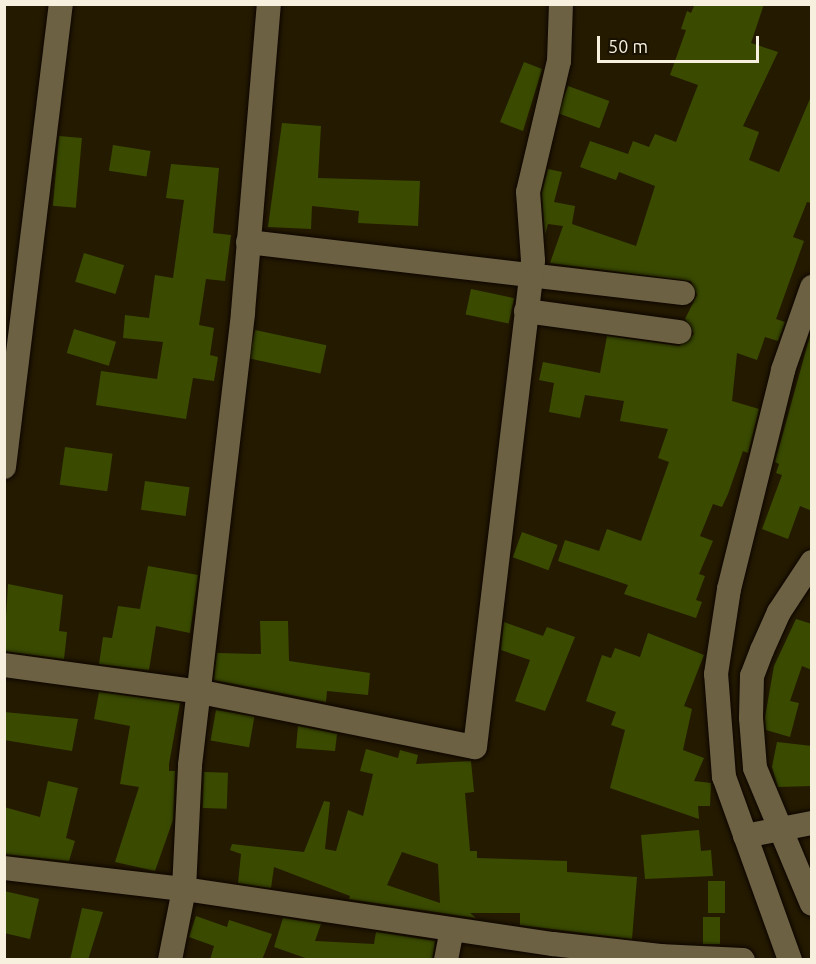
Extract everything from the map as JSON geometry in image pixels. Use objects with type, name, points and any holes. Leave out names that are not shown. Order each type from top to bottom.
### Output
[{"type":"street","points":[[4,467],[61,4]]},
{"type":"street","points":[[170,960],[184,889],[190,765],[201,692],[249,242],[269,4]]},
{"type":"street","points":[[4,665],[201,692],[475,747],[531,274],[528,192],[559,61],[561,4]]},
{"type":"street","points":[[249,242],[683,293]]},
{"type":"street","points":[[812,287],[783,370],[729,589],[716,674],[737,734],[743,777],[766,832],[812,904]]},
{"type":"street","points":[[526,310],[680,332]]},
{"type":"street","points":[[790,960],[766,832],[743,777],[737,734],[752,676],[779,612],[812,562]]},
{"type":"street","points":[[766,832],[812,823]]},
{"type":"street","points":[[4,868],[184,889],[452,930],[660,956],[743,960]]},
{"type":"street","points":[[446,960],[452,930]]},
{"type":"building","points":[[695,4],[764,4],[751,43],[778,52],[743,126],[759,132],[749,160],[779,172],[812,94],[812,203],[807,202],[793,237],[804,241],[776,319],[785,322],[778,341],[765,337],[757,360],[737,353],[732,401],[759,409],[748,453],[743,451],[722,507],[713,504],[700,536],[713,541],[699,574],[705,576],[696,600],[702,602],[696,618],[624,594],[628,585],[558,561],[565,540],[599,551],[607,529],[641,541],[669,462],[658,458],[668,429],[620,421],[624,401],[585,395],[580,418],[549,412],[554,383],[539,380],[543,362],[600,373],[607,336],[679,346],[694,334],[685,319],[697,295],[691,281],[550,263],[563,226],[548,224],[545,235],[542,193],[548,169],[562,172],[554,202],[575,206],[572,224],[636,246],[655,186],[619,172],[616,180],[580,167],[590,141],[628,154],[633,141],[649,147],[655,134],[676,142],[698,85],[670,75],[686,30],[681,29],[687,11],[691,13]]},
{"type":"building","points":[[524,62],[542,69],[523,131],[500,122]]},
{"type":"building","points":[[568,86],[609,101],[599,128],[558,113]]},
{"type":"building","points":[[282,123],[321,126],[318,178],[420,181],[418,226],[358,223],[359,211],[312,206],[311,229],[268,227]]},
{"type":"building","points":[[59,136],[82,138],[76,208],[53,206]]},
{"type":"building","points":[[113,145],[151,151],[146,177],[109,171]]},
{"type":"building","points":[[171,164],[219,168],[213,233],[231,235],[225,281],[206,279],[199,325],[214,328],[210,355],[218,357],[214,381],[193,378],[186,419],[96,405],[101,371],[157,379],[163,342],[123,338],[125,315],[149,318],[155,275],[173,278],[184,200],[166,198]]},
{"type":"building","points":[[84,253],[124,265],[115,294],[75,282]]},
{"type":"building","points":[[471,289],[514,298],[509,324],[466,314]]},
{"type":"building","points":[[74,329],[116,342],[109,366],[67,353]]},
{"type":"building","points":[[255,330],[326,345],[320,374],[249,358]]},
{"type":"building","points":[[811,332],[812,511],[800,506],[788,539],[762,529],[782,475],[776,473],[779,464],[775,462]]},
{"type":"building","points":[[65,447],[113,454],[107,491],[60,485]]},
{"type":"building","points":[[145,481],[190,487],[186,516],[141,510]]},
{"type":"building","points":[[522,532],[558,545],[548,570],[513,557]]},
{"type":"building","points":[[148,566],[198,575],[190,633],[156,626],[149,670],[99,664],[103,637],[112,638],[118,606],[140,609]]},
{"type":"building","points":[[8,584],[63,595],[59,631],[67,632],[64,659],[4,651]]},
{"type":"building","points":[[796,619],[812,624],[812,670],[802,666],[790,701],[799,703],[790,737],[766,730],[765,717],[774,666]]},
{"type":"building","points":[[260,621],[288,621],[289,661],[370,673],[368,695],[327,691],[326,702],[214,680],[217,653],[261,654]]},
{"type":"building","points":[[504,622],[543,636],[547,627],[575,637],[545,711],[515,701],[530,660],[501,650]]},
{"type":"building","points":[[648,633],[704,655],[684,706],[692,709],[683,750],[704,758],[694,781],[711,783],[710,806],[698,806],[699,819],[610,788],[625,730],[611,725],[616,712],[586,701],[602,655],[611,658],[615,648],[640,657]]},
{"type":"building","points":[[99,692],[180,703],[169,764],[169,771],[175,771],[173,820],[155,871],[115,862],[139,787],[120,784],[130,726],[94,719]]},
{"type":"building","points":[[216,710],[254,717],[249,747],[211,741]]},
{"type":"building","points":[[4,712],[78,719],[72,751],[4,740]]},
{"type":"building","points":[[298,726],[337,734],[335,751],[296,748]]},
{"type":"building","points":[[777,742],[812,746],[812,786],[778,787],[772,767]]},
{"type":"building","points":[[366,749],[398,758],[400,750],[418,755],[416,764],[471,761],[474,792],[465,793],[470,851],[477,851],[477,858],[567,861],[567,872],[637,877],[632,939],[520,925],[520,913],[470,913],[476,918],[349,899],[350,896],[274,867],[271,888],[238,883],[241,854],[230,850],[232,844],[304,852],[324,801],[330,802],[325,849],[336,851],[348,810],[363,816],[373,774],[360,771]],"holes":[[[402,852],[438,864],[440,903],[387,885]]]},
{"type":"building","points":[[204,772],[228,773],[227,809],[203,808]]},
{"type":"building","points":[[48,781],[78,788],[66,838],[75,841],[69,861],[4,854],[4,807],[40,817]]},
{"type":"building","points":[[699,830],[701,851],[711,850],[713,876],[645,879],[641,835]]},
{"type":"building","points":[[708,881],[725,881],[725,913],[708,913]]},
{"type":"building","points":[[4,891],[39,899],[30,939],[4,933]]},
{"type":"building","points":[[82,908],[103,912],[88,960],[70,960]]},
{"type":"building","points":[[196,916],[227,927],[229,920],[272,934],[262,960],[210,960],[214,946],[189,937]]},
{"type":"building","points":[[703,917],[720,917],[720,944],[703,944]]},
{"type":"building","points":[[283,918],[321,924],[315,941],[374,944],[376,932],[435,941],[432,960],[311,960],[274,947]]}]
